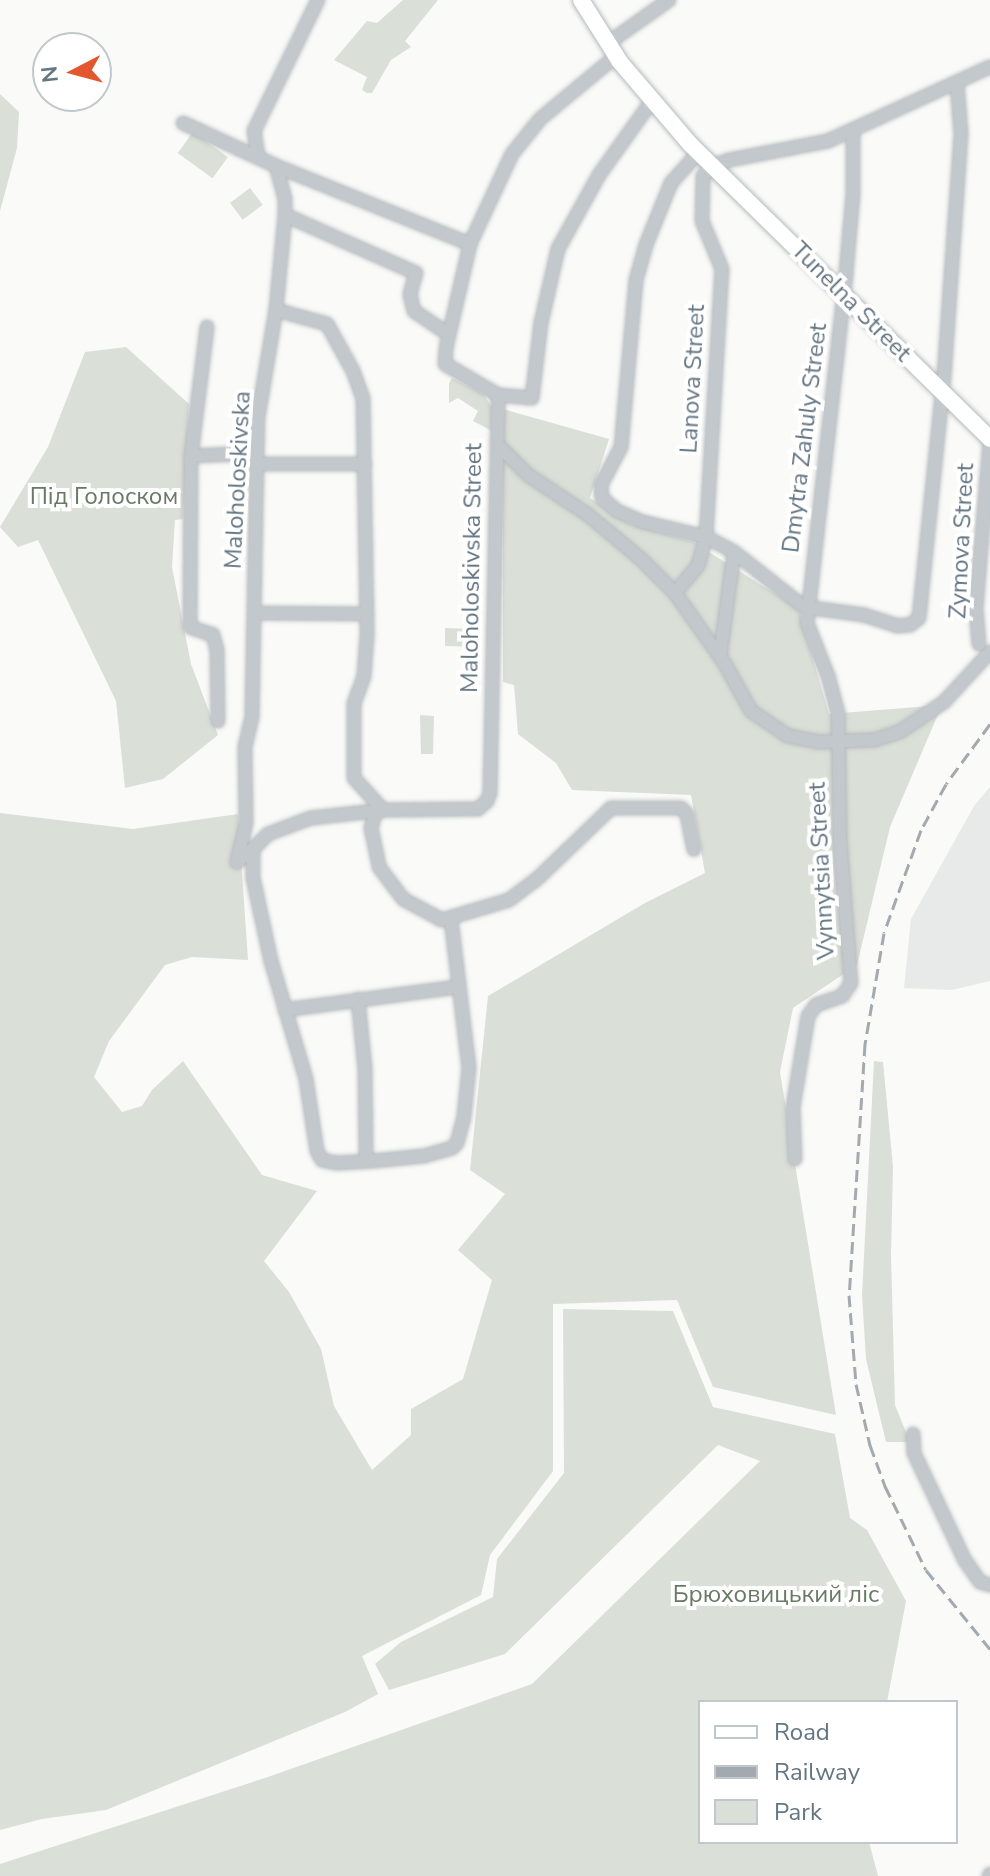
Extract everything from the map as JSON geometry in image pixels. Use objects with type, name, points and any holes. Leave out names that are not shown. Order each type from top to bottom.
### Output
[{"type":"main road","name":"Tunelna Street","points":[[581,0],[611,50],[651,102],[698,153],[942,389],[990,440]]},
{"type":"street","points":[[258,156],[254,131],[318,0]]},
{"type":"street","points":[[651,102],[599,175],[558,249],[541,323],[532,398],[498,395],[445,364],[448,334],[470,244],[524,134],[611,50],[669,0]]},
{"type":"street","points":[[712,166],[747,156],[815,145],[990,67]]},
{"type":"street","points":[[600,492],[617,511],[643,522],[706,537],[734,552],[807,608],[864,615],[897,626],[913,623],[919,618],[942,389],[961,134],[957,83]]},
{"type":"street","points":[[183,123],[276,166],[470,244]]},
{"type":"street","name":"Dmytra Zahuly Street","points":[[807,608],[853,194],[853,130]]},
{"type":"street","points":[[587,514],[621,447],[629,393],[631,300],[646,245],[671,183],[698,153]]},
{"type":"street","name":"Maloholoskivska","points":[[253,849],[237,862],[246,823],[245,747],[252,716],[258,417],[276,310],[285,215],[285,199],[276,166]]},
{"type":"street","name":"Lanova Street","points":[[675,593],[698,566],[706,537],[722,269],[702,221],[703,176],[712,166]]},
{"type":"street","points":[[285,215],[416,273],[410,294],[414,311],[448,334]]},
{"type":"street","points":[[276,310],[327,324],[347,359],[363,398],[367,614],[364,676],[354,704],[352,767],[357,781],[383,810]]},
{"type":"street","points":[[207,327],[191,456],[190,627],[213,635],[217,650],[218,721]]},
{"type":"street","name":"Maloholoskivska Street","points":[[383,810],[478,809],[490,793],[498,395]]},
{"type":"street","name":"Zymova Street","points":[[985,648],[976,608],[990,440]]},
{"type":"street","points":[[497,444],[528,475],[587,514],[630,549],[675,593],[720,656],[742,699],[761,721],[798,739],[874,740],[926,717],[985,648]]},
{"type":"street","points":[[191,456],[365,464]]},
{"type":"street","points":[[720,656],[734,552]]},
{"type":"street","name":"Vynnytsia Street","points":[[795,1159],[793,1107],[808,1016],[816,1005],[842,996],[851,983],[840,839],[836,703],[808,630],[807,608]]},
{"type":"street","points":[[254,613],[367,614]]},
{"type":"street","points":[[383,810],[375,814],[371,828],[379,867],[403,899],[430,915],[451,919],[509,900],[536,880],[611,808],[681,808],[687,814],[694,849]]},
{"type":"street","points":[[383,810],[311,818],[268,834],[253,849],[258,906],[306,1079],[317,1151],[322,1160],[337,1163],[424,1156],[447,1151],[457,1143],[469,1068],[451,919]]},
{"type":"street","points":[[285,1010],[458,987]]},
{"type":"street","points":[[358,999],[365,1069],[364,1151],[366,1157],[373,1161]]},
{"type":"street","points":[[913,1434],[914,1453],[964,1559],[980,1582],[990,1585]]},
{"type":"shaded area","points":[[990,787],[990,981],[952,990],[904,988],[911,919],[974,806]]},
{"type":"green space","points":[[403,0],[438,0],[405,41],[411,47],[391,60],[372,93],[367,93],[362,90],[367,77],[334,60],[367,21],[377,23]]},
{"type":"green space","points":[[0,94],[19,112],[17,148],[0,211]]},
{"type":"green space","points":[[193,132],[228,157],[213,178],[178,153]]},
{"type":"green space","points":[[250,188],[263,205],[243,220],[230,203]]},
{"type":"green space","name":"Під Голоском","points":[[126,347],[189,404],[183,519],[175,520],[172,567],[191,664],[218,735],[163,779],[125,788],[116,701],[38,540],[18,547],[0,527],[48,447],[85,352]]},
{"type":"green space","points":[[452,378],[483,394],[492,407],[494,432],[473,421],[478,411],[458,398],[449,403]]},
{"type":"green space","points":[[503,409],[609,439],[590,498],[630,524],[693,542],[798,608],[829,714],[942,705],[890,827],[857,965],[793,1008],[780,1072],[836,1415],[713,1387],[677,1300],[553,1304],[553,1471],[490,1555],[481,1595],[362,1656],[378,1694],[345,1712],[106,1810],[42,1819],[0,1830],[0,813],[133,829],[238,814],[248,960],[192,957],[165,965],[109,1041],[94,1077],[122,1112],[142,1106],[152,1090],[183,1061],[262,1175],[317,1191],[264,1261],[289,1292],[321,1349],[334,1406],[372,1470],[411,1435],[411,1409],[463,1379],[492,1280],[458,1250],[505,1194],[470,1170],[488,996],[645,903],[705,873],[691,795],[572,790],[556,763],[518,734],[514,685],[503,682]]},
{"type":"green space","points":[[480,619],[479,647],[445,646],[445,628],[472,629],[474,622]]},
{"type":"green space","points":[[420,715],[434,716],[433,754],[421,754]]},
{"type":"green space","points":[[874,1061],[883,1062],[893,1167],[891,1255],[895,1405],[910,1442],[886,1442],[866,1359],[862,1295]]},
{"type":"green space","name":"Брюховицький ліс","points":[[563,1309],[673,1311],[713,1407],[835,1434],[850,1518],[867,1530],[906,1601],[887,1700],[698,1700],[698,1844],[870,1844],[878,1876],[0,1876],[0,1864],[265,1778],[532,1684],[760,1461],[718,1445],[505,1654],[389,1690],[375,1664],[401,1642],[493,1597],[497,1559],[564,1473]]},
{"type":"railway","points":[[990,724],[946,784],[921,830],[884,933],[865,1044],[849,1295],[856,1384],[870,1445],[885,1486],[926,1570],[990,1649]]}]
